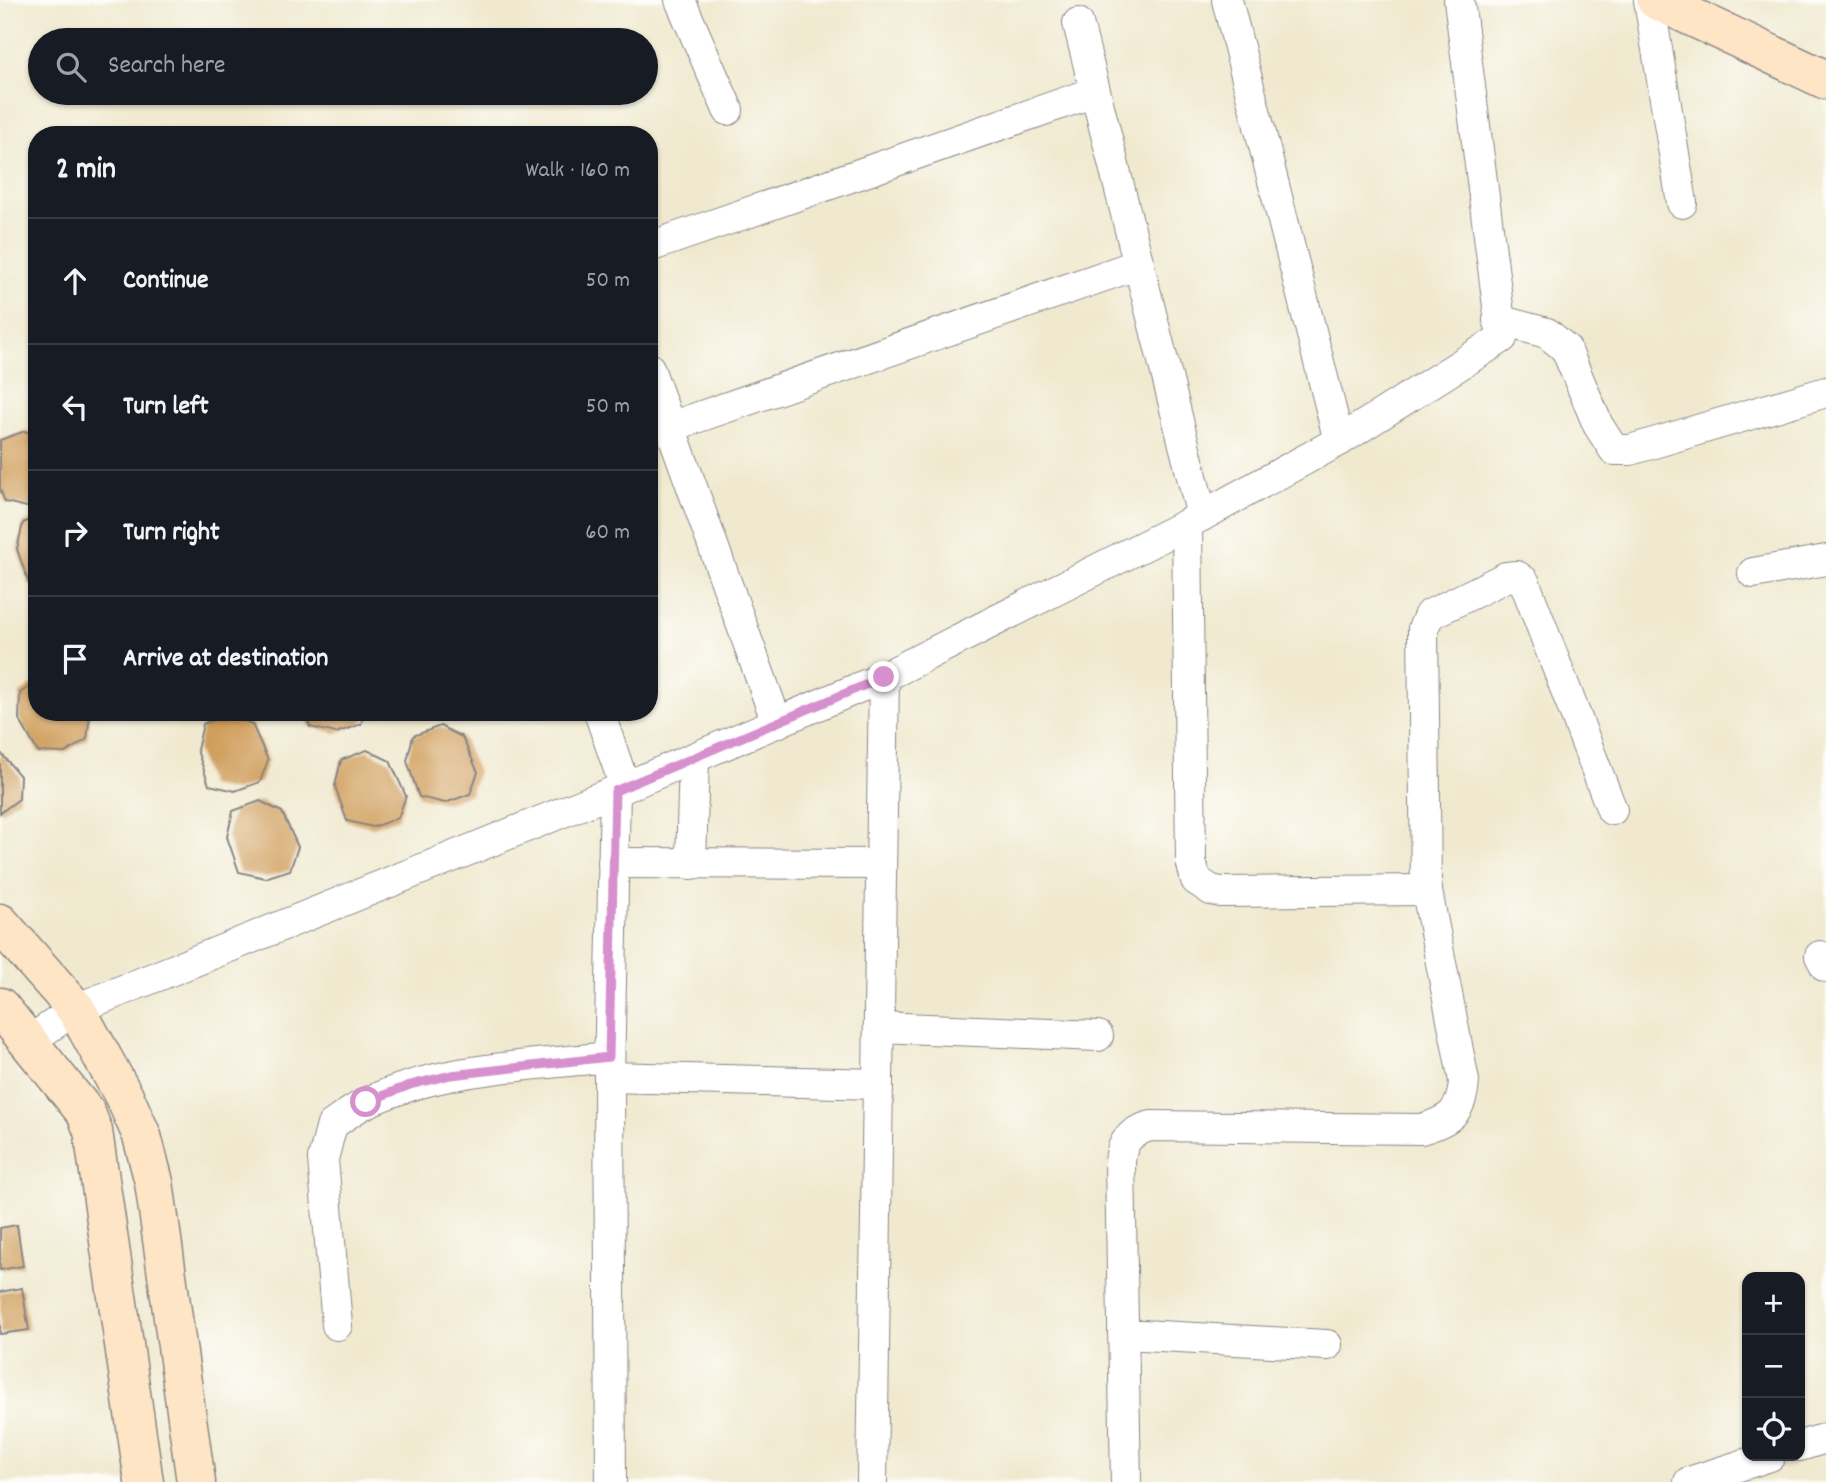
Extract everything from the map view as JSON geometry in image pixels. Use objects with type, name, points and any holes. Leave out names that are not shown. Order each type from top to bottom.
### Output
[{"type":"street","points":[[680,0],[728,110]]},
{"type":"street","points":[[1227,0],[1339,440]]},
{"type":"street","points":[[29,1041],[76,1009],[620,789],[884,677],[1194,520],[1339,440],[1503,338],[1498,320],[1458,0]]},
{"type":"street","points":[[1649,0],[1682,203]]},
{"type":"street","points":[[1656,0],[1826,80]]},
{"type":"street","points":[[1078,23],[1139,264],[1194,520],[1191,861],[1196,880],[1211,890],[1221,892],[1427,890]]},
{"type":"street","points":[[658,244],[1096,92]]},
{"type":"street","points":[[670,427],[1139,264]]},
{"type":"street","points":[[1498,320],[1547,333],[1566,349],[1598,425],[1614,450],[1630,450],[1826,392]]},
{"type":"street","points":[[658,393],[777,723]]},
{"type":"street","points":[[1753,573],[1826,560]]},
{"type":"street","points":[[1126,1482],[1121,1150],[1126,1138],[1138,1129],[1164,1126],[1421,1129],[1438,1125],[1458,1109],[1463,1096],[1464,1081],[1427,890],[1425,621],[1436,611],[1506,577],[1517,576],[1524,581],[1612,810]]},
{"type":"street","points":[[872,1482],[884,677]]},
{"type":"street","points":[[601,721],[620,789],[613,863],[609,1067],[611,1482]]},
{"type":"street","points":[[691,864],[694,758]]},
{"type":"street","points":[[613,863],[880,864]]},
{"type":"street","points":[[0,923],[76,1009],[126,1100],[142,1136],[154,1182],[196,1482]]},
{"type":"street","points":[[0,1007],[86,1113],[93,1130],[144,1482]]},
{"type":"street","points":[[878,1027],[1098,1036]]},
{"type":"street","points":[[337,1325],[323,1159],[332,1125],[366,1102],[410,1085],[451,1075],[609,1067],[878,1084]]},
{"type":"street","points":[[1123,1334],[1327,1345]]},
{"type":"street","points":[[1805,1444],[1826,1438]]},
{"type":"street","points":[[1689,1482],[1754,1461]]},
{"type":"building","points":[[28,432],[28,507],[5,502],[0,489],[0,440]]},
{"type":"building","points":[[28,521],[28,581],[17,549],[23,523]]},
{"type":"building","points":[[28,688],[28,721],[89,721],[87,739],[65,753],[38,752],[19,719],[20,693]]},
{"type":"building","points":[[211,721],[245,721],[252,724],[268,760],[260,782],[235,791],[209,785],[197,750],[203,724]]},
{"type":"building","points":[[308,721],[362,721],[361,724],[336,733],[310,727]]},
{"type":"building","points":[[440,726],[462,737],[478,772],[470,794],[445,803],[419,797],[407,761],[413,736]]},
{"type":"building","points":[[367,750],[390,761],[406,796],[398,818],[373,827],[347,821],[335,786],[341,760]]},
{"type":"building","points":[[0,752],[20,776],[19,799],[0,813]]},
{"type":"building","points":[[260,801],[282,812],[298,847],[290,870],[265,878],[239,872],[227,837],[233,811]]},
{"type":"building","points":[[17,1225],[23,1266],[0,1270],[0,1228]]},
{"type":"building","points":[[22,1288],[29,1330],[0,1334],[0,1292]]},
{"type":"route","points":[[366,1102],[410,1085],[451,1075],[609,1057],[615,791],[884,677]]}]
